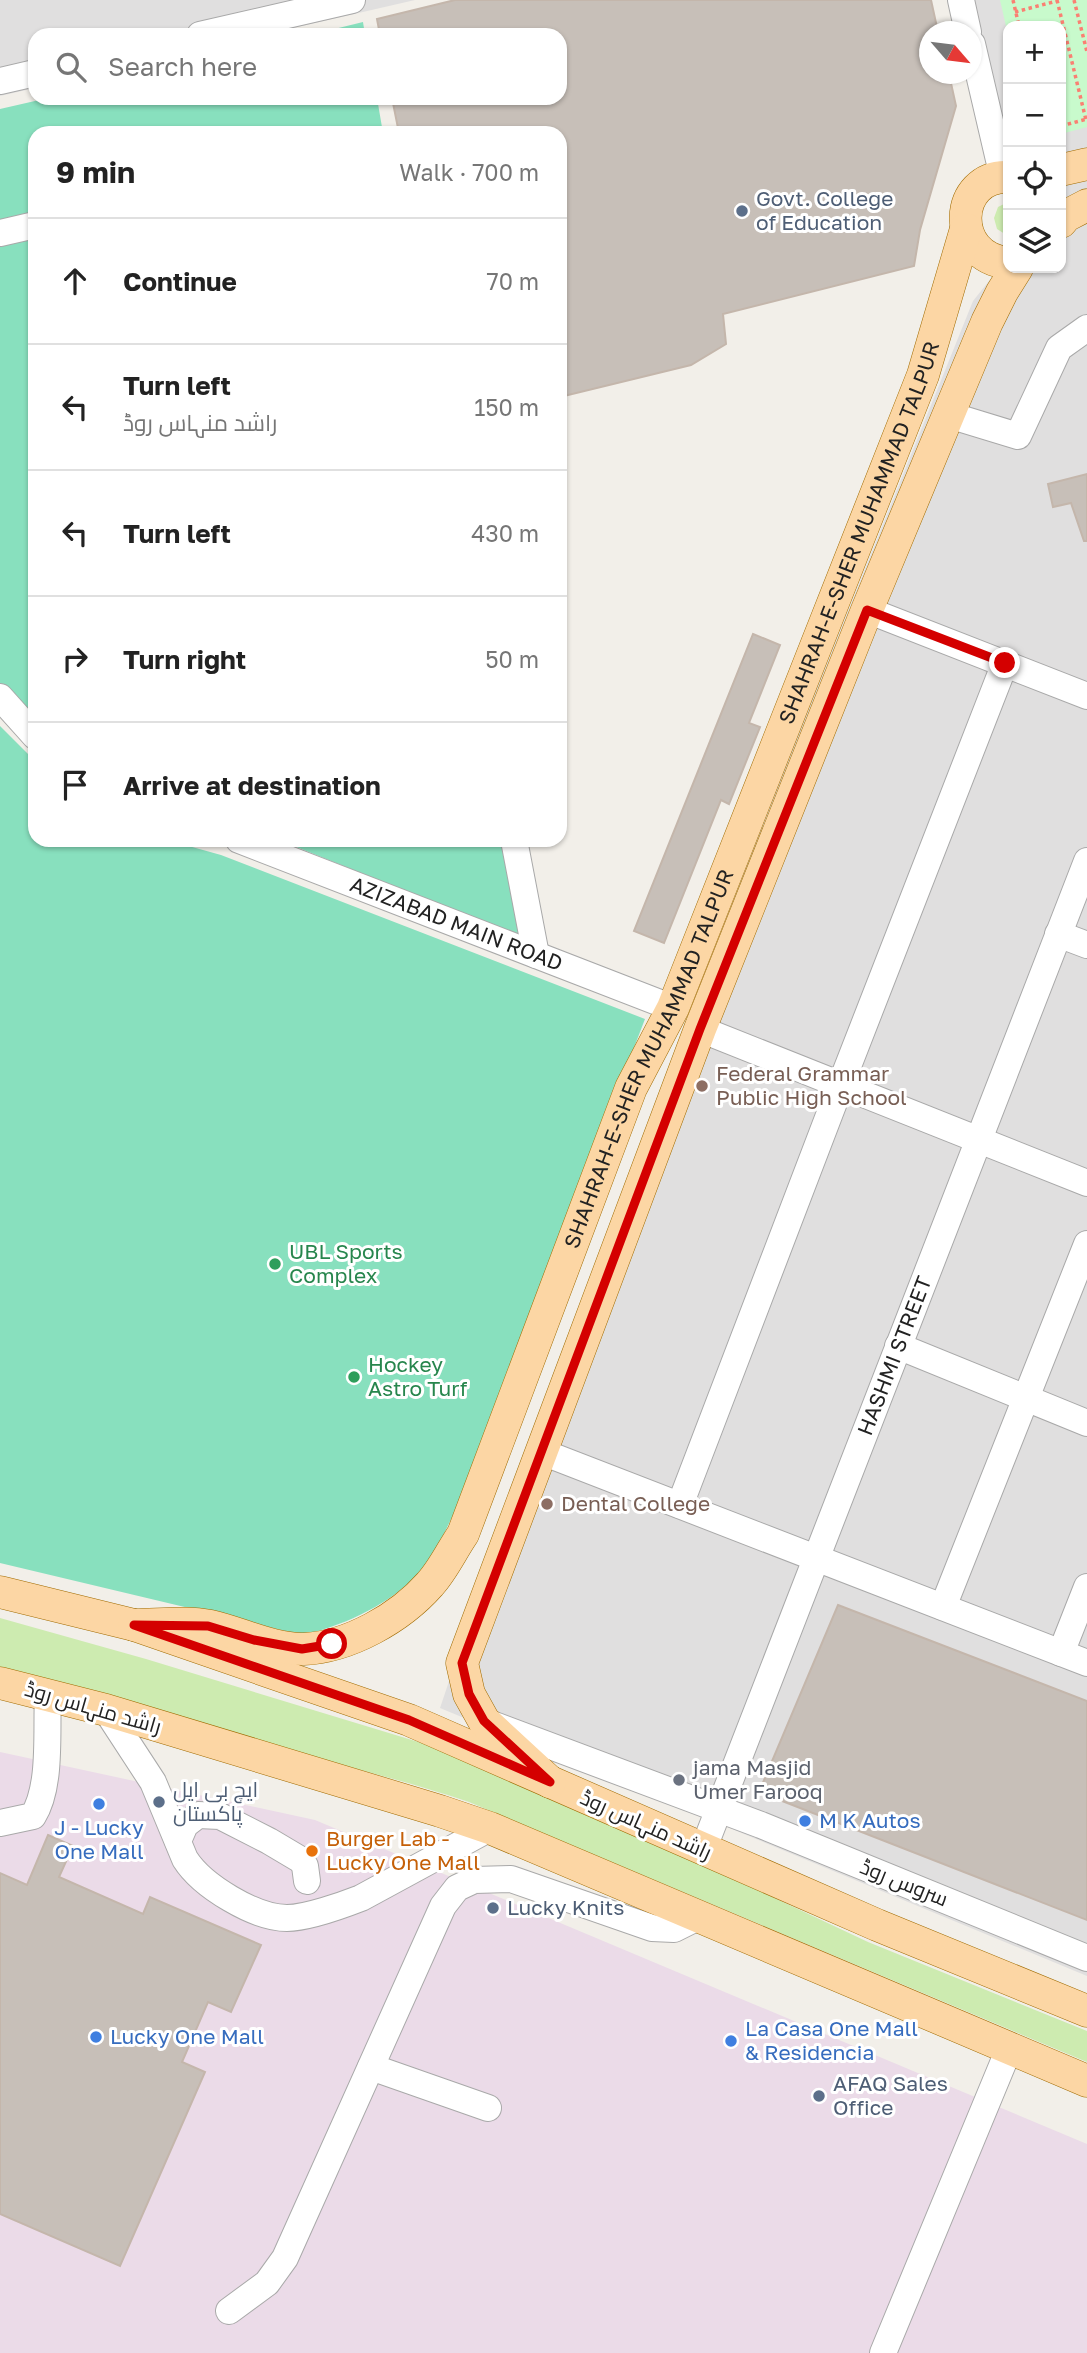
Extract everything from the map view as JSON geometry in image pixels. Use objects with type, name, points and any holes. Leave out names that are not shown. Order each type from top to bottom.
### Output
[{"type":"main road","points":[[1066,169],[1087,164]]},
{"type":"main road","name":"SHAHRAH-E-SHER MUHAMMAD TALPUR","points":[[134,1625],[208,1626],[254,1640],[302,1649],[332,1644],[361,1634],[399,1612],[431,1584],[463,1535],[631,1088],[673,1008],[923,375],[966,229],[965,215],[969,202],[976,190],[988,181],[1003,177]]},
{"type":"main road","points":[[1066,217],[1087,205]]},
{"type":"main road","points":[[966,229],[979,252],[1003,262]]},
{"type":"main road","name":"SHAHRAH-E-SHER MUHAMMAD TALPUR","points":[[550,1782],[484,1721],[469,1694],[462,1663],[700,1029],[867,610],[992,312],[1014,273]]},
{"type":"main road","name":"راشد منہاس روڈ","points":[[0,1592],[134,1625],[409,1720],[704,1850],[1087,2011]]},
{"type":"main road","name":"راشد منہاس روڈ","points":[[0,1683],[106,1710],[490,1828],[1087,2081]]},
{"type":"street","points":[[230,28],[352,0]]},
{"type":"street","points":[[961,0],[966,21]]},
{"type":"street","points":[[0,81],[28,75]]},
{"type":"street","points":[[981,84],[1003,169]]},
{"type":"street","points":[[0,233],[28,227]]},
{"type":"street","points":[[949,415],[1018,436],[1059,348],[1087,328]]},
{"type":"street","points":[[867,610],[1087,696]]},
{"type":"street","points":[[680,1505],[1005,663]]},
{"type":"street","points":[[0,697],[28,728]]},
{"type":"street","name":"AZIZABAD MAIN ROAD","points":[[257,847],[673,1008]]},
{"type":"street","points":[[515,847],[536,955]]},
{"type":"street","name":"HASHMI STREET","points":[[704,1850],[1087,860]]},
{"type":"street","points":[[1058,934],[1087,945]]},
{"type":"street","points":[[700,1029],[1087,1183]]},
{"type":"street","points":[[943,1607],[1087,1244]]},
{"type":"street","points":[[898,1346],[1087,1423]]},
{"type":"street","points":[[542,1452],[1087,1663]]},
{"type":"street","points":[[1061,1653],[1087,1587]]},
{"type":"street","points":[[0,1823],[33,1816],[41,1803],[45,1777],[48,1695]]},
{"type":"street","points":[[106,1710],[153,1782],[192,1870],[216,1889],[264,1914],[288,1918],[343,1905],[361,1898],[490,1828]]},
{"type":"street","name":"سروس روڈ","points":[[484,1721],[720,1809],[1087,1958]]},
{"type":"street","points":[[178,1841],[185,1825],[198,1815],[220,1816],[301,1860],[305,1866],[307,1881]]},
{"type":"street","points":[[229,2311],[267,2283],[285,2258],[443,1906],[457,1888],[474,1880],[511,1879],[652,1928],[674,1929],[698,1917]]},
{"type":"street","points":[[885,2353],[1009,2049]]},
{"type":"street","points":[[371,2067],[488,2108]]},
{"type":"path","points":[[1013,0],[1018,21]]},
{"type":"path","points":[[1016,12],[1057,0],[1087,119],[1066,125]]},
{"type":"path","points":[[1074,0],[1087,52]]},
{"type":"shaded area","points":[[0,0],[415,0],[293,28],[28,28],[28,90],[0,96]]},
{"type":"shaded area","points":[[974,0],[1087,0],[1087,1976],[440,1708],[552,1377],[761,827],[973,301],[1003,263],[1003,273],[1066,273],[1066,21],[1003,21],[1003,123],[982,34],[982,21],[979,21]]},
{"type":"shaded area","points":[[0,1752],[315,1820],[1087,2144],[1087,2353],[0,2353]]},
{"type":"green space","points":[[1000,0],[1087,0],[1087,127],[1066,133],[1066,21],[1005,21]]},
{"type":"green space","points":[[363,22],[364,28],[339,28]]},
{"type":"green space","points":[[28,103],[28,105],[378,105],[382,126],[28,126],[28,713],[0,686],[0,109]]},
{"type":"green space","points":[[1003,204],[1003,233],[997,229],[994,218],[998,207]]},
{"type":"green space","name":"UBL Sports Complex","points":[[0,726],[28,754],[28,847],[192,847],[221,855],[645,1019],[456,1509],[432,1555],[413,1579],[375,1607],[331,1627],[302,1635],[0,1563]]},
{"type":"green space","points":[[296,847],[513,847],[530,941]]},
{"type":"green space","points":[[0,1618],[146,1659],[435,1747],[868,1942],[1087,2031],[1087,2062],[469,1802],[0,1670]]},
{"type":"building","name":"Govt. College of Education","points":[[455,0],[931,0],[936,21],[919,21],[919,84],[951,84],[956,106],[920,230],[914,266],[723,314],[726,344],[691,365],[567,395],[567,126],[398,126],[393,105],[567,105],[567,28],[379,28],[377,19]]},
{"type":"building","points":[[1087,474],[1087,541],[1084,541],[1071,503],[1053,507],[1048,484]]},
{"type":"building","points":[[753,634],[780,645],[749,723],[760,727],[729,804],[721,800],[664,943],[634,931]]},
{"type":"building","points":[[838,1605],[1087,1701],[1087,1920],[759,1792]]},
{"type":"building","name":"Lucky One Mall","points":[[48,1835],[73,1846],[59,1877],[143,1914],[150,1897],[261,1945],[231,2012],[208,2002],[182,2062],[205,2072],[120,2266],[0,2214],[0,1873],[27,1885]]},
{"type":"place","name":"Govt. College of Education","points":[[742,211]]},
{"type":"place","name":"Federal Grammar Public High School","points":[[702,1086]]},
{"type":"place","name":"UBL Sports Complex","points":[[275,1264]]},
{"type":"place","name":"Hockey Astro Turf","points":[[354,1377]]},
{"type":"place","name":"Dental College","points":[[547,1504]]},
{"type":"place","name":"jama Masjid Umer Farooq","points":[[679,1780]]},
{"type":"place","name":"ایچ بی ایل پاکستان","points":[[159,1802]]},
{"type":"place","name":"J - Lucky One Mall","points":[[99,1804]]},
{"type":"place","name":"M K Autos","points":[[805,1821]]},
{"type":"place","name":"Burger Lab - Lucky One Mall","points":[[312,1851]]},
{"type":"place","name":"Lucky Knits","points":[[493,1908]]},
{"type":"place","name":"Lucky One Mall","points":[[96,2037]]},
{"type":"place","name":"La Casa One Mall & Residencia","points":[[731,2041]]},
{"type":"place","name":"AFAQ Sales Office","points":[[819,2096]]},
{"type":"route","points":[[332,1644],[302,1649],[254,1640],[208,1626],[134,1625],[409,1720],[550,1782],[484,1721],[469,1694],[462,1663],[700,1029],[867,610],[1005,663]]}]
